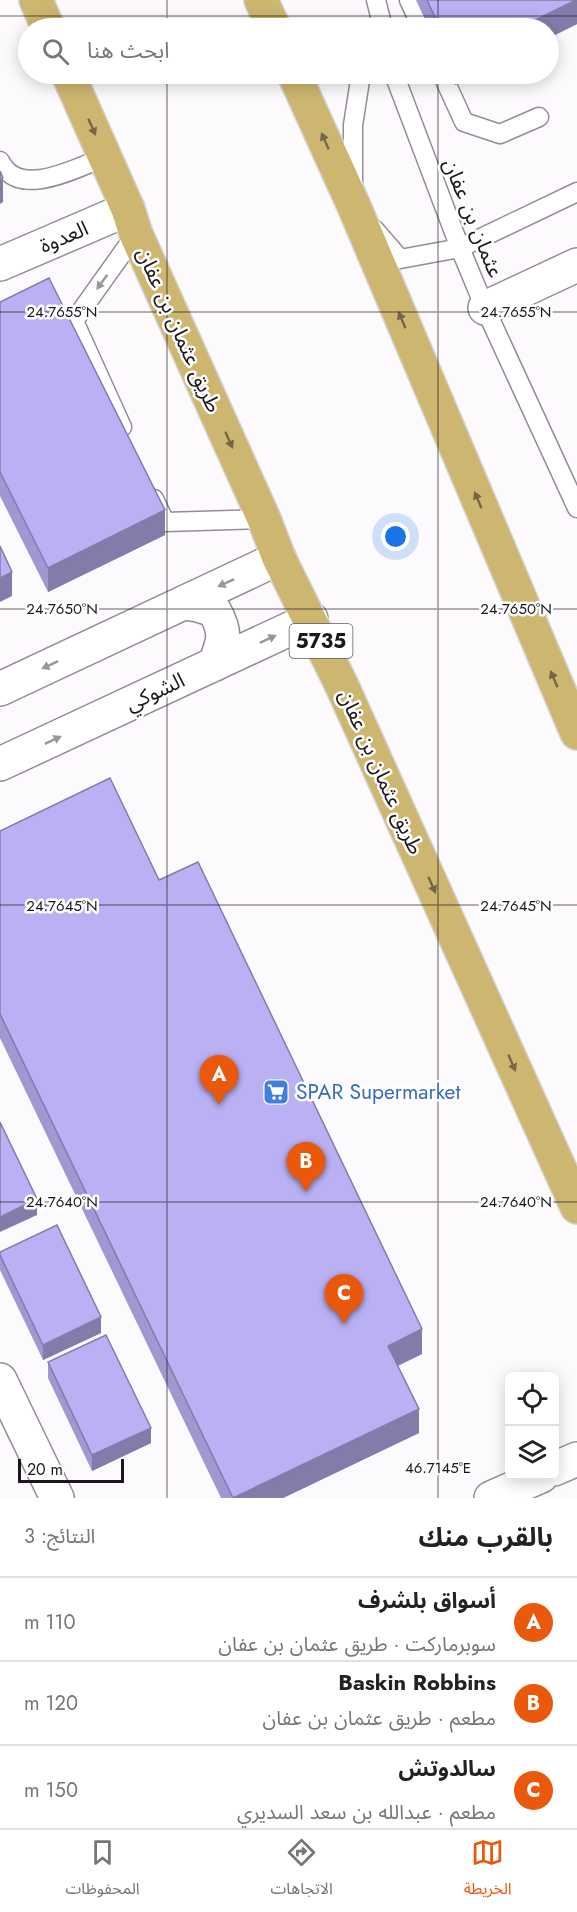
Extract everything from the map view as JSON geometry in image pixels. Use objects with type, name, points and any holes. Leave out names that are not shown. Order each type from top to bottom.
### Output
[{"type":"main road","points":[[36,0],[44,18]]},
{"type":"main road","points":[[261,0],[269,18]]},
{"type":"main road","name":"طريق عثمان بن عفان","points":[[72,84],[264,519],[279,558],[311,620],[577,1207]]},
{"type":"main road","points":[[298,84],[352,204],[577,733]]},
{"type":"street","name":"العدوة","points":[[0,264],[132,222]]},
{"type":"street","points":[[485,308],[577,265]]},
{"type":"street","points":[[0,689],[279,558]]},
{"type":"street","points":[[183,603],[214,610],[223,625],[223,643],[216,664]]},
{"type":"street","name":"الشوكي","points":[[0,764],[311,620]]},
{"type":"street","points":[[0,1380],[57,1498]]},
{"type":"street","points":[[559,1467],[577,1459]]},
{"type":"street","points":[[491,1498],[532,1480]]},
{"type":"lane","points":[[370,18],[374,0]]},
{"type":"lane","points":[[374,0],[380,18]]},
{"type":"lane","points":[[410,0],[418,18]]},
{"type":"lane","points":[[359,84],[353,125],[352,204],[400,259],[460,248],[577,192]]},
{"type":"lane","name":"عثمان بن عفان","points":[[398,84],[485,308],[577,507]]},
{"type":"lane","points":[[447,84],[464,122],[500,134],[539,117]]},
{"type":"lane","points":[[0,161],[5,172],[21,180],[30,180],[48,179],[105,157]]},
{"type":"lane","points":[[131,448],[74,321],[132,222]]},
{"type":"lane","points":[[146,479],[165,522],[264,519]]},
{"type":"building","points":[[427,0],[576,0],[539,18],[435,18]]},
{"type":"building","points":[[49,278],[165,510],[48,568],[0,472],[0,302]]},
{"type":"building","points":[[0,546],[12,572],[0,578]]},
{"type":"building","points":[[110,778],[159,880],[198,862],[422,1329],[388,1346],[419,1409],[233,1498],[0,1014],[0,831]]},
{"type":"building","points":[[0,1122],[37,1199],[0,1217]]},
{"type":"building","points":[[57,1225],[101,1317],[43,1345],[0,1252]]},
{"type":"building","points":[[106,1335],[151,1428],[92,1455],[48,1362]]},
{"type":"place","name":"SPAR Supermarket","points":[[276,1092]]},
{"type":"place","name":"أسواق بلشرف","points":[[219,1105]]},
{"type":"place","name":"Baskin Robbins","points":[[306,1192]]},
{"type":"place","name":"سالدوتش","points":[[344,1324]]}]
